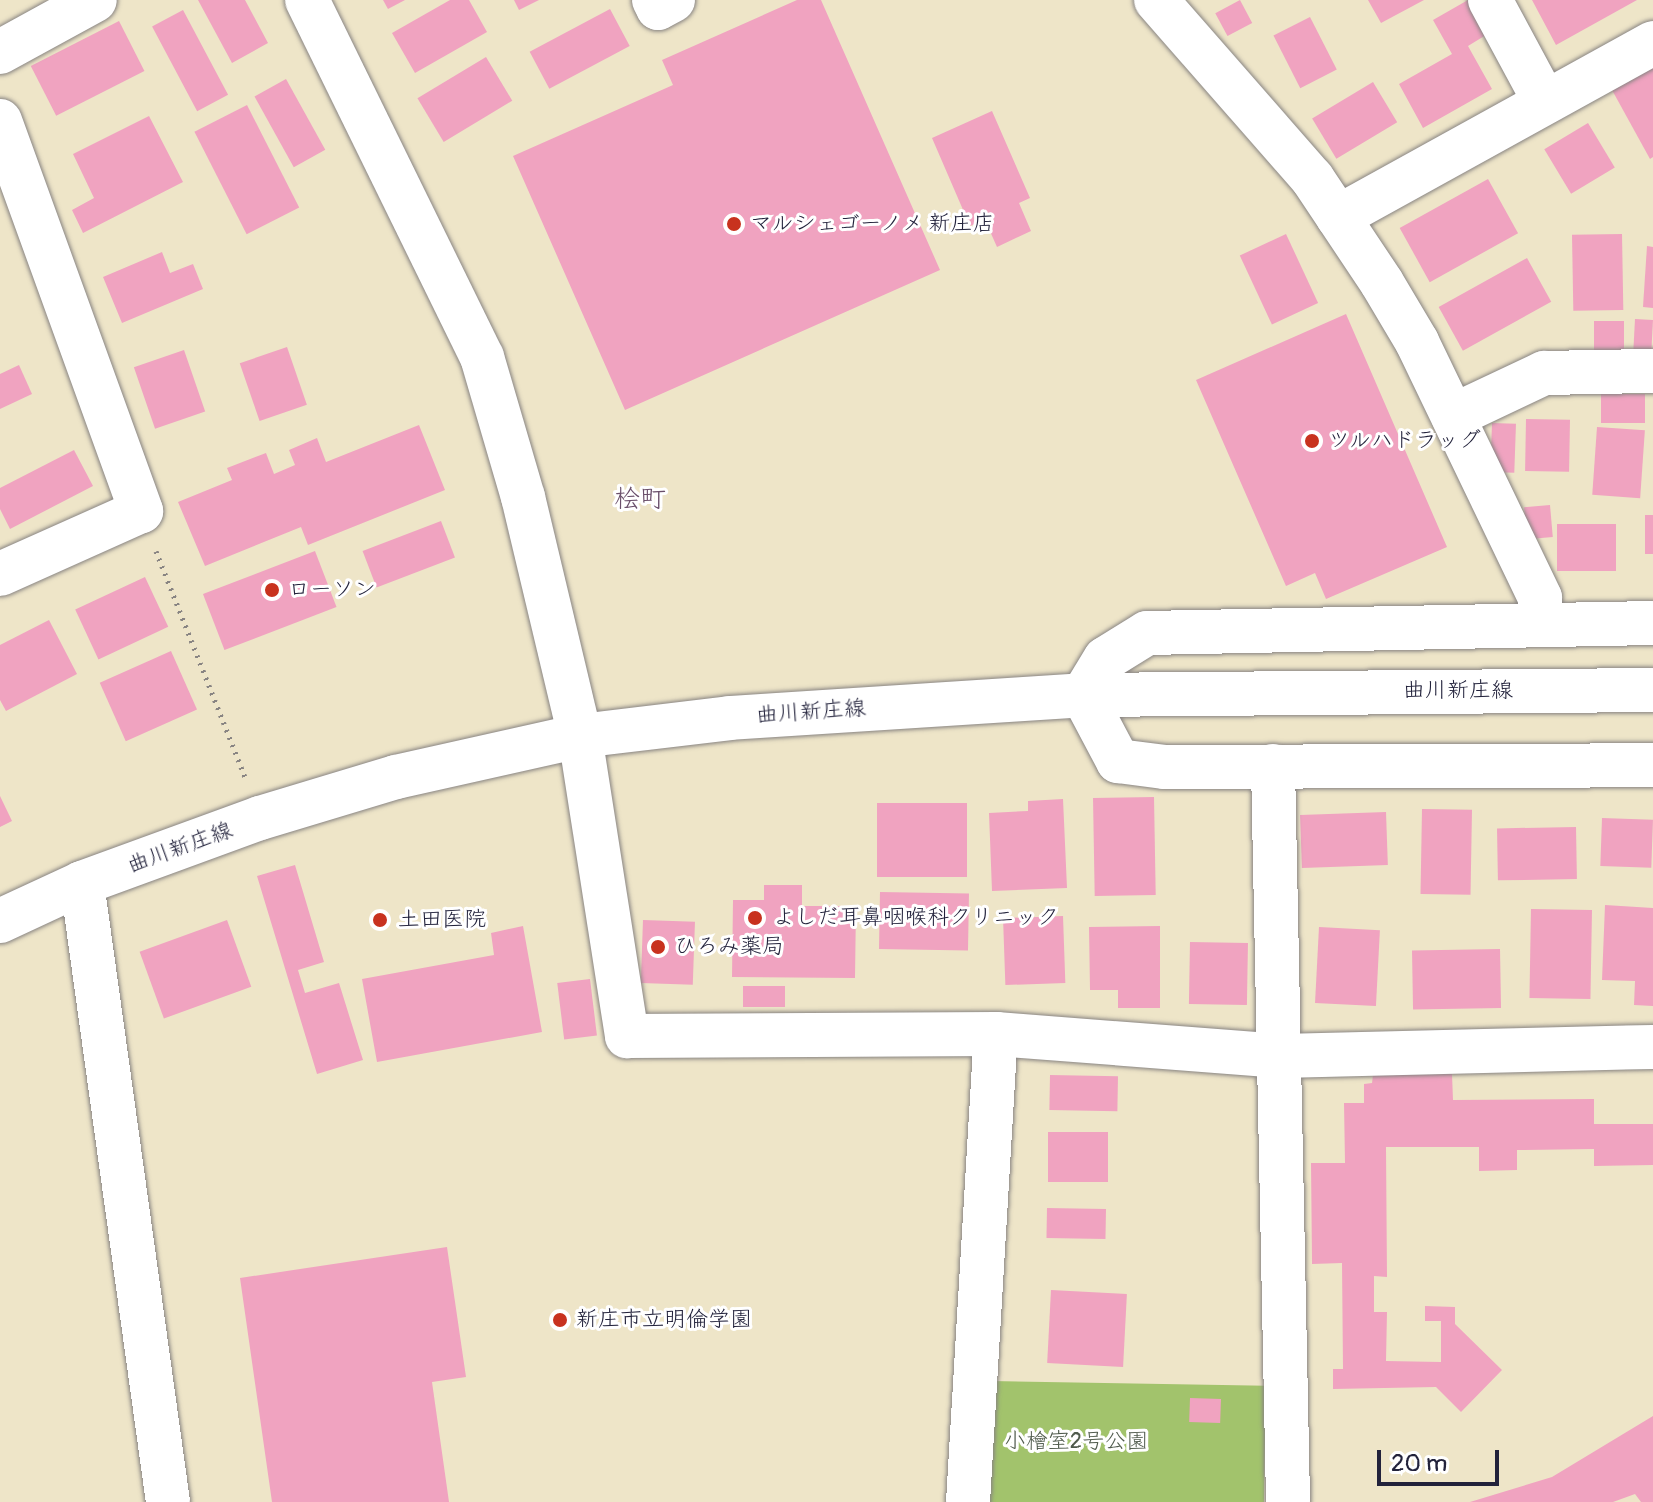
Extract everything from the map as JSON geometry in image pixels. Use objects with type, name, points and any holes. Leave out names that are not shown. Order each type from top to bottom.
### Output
[{"type":"street","points":[[0,52],[95,0]]},
{"type":"street","points":[[307,0],[482,357],[523,497],[580,736],[627,1036],[996,1034],[1281,1056],[1653,1047]]},
{"type":"street","points":[[654,0],[658,8],[673,0]]},
{"type":"street","points":[[1156,0],[1312,178],[1417,342],[1540,598],[1540,622]]},
{"type":"street","points":[[1490,0],[1545,102]]},
{"type":"street","points":[[1338,217],[1653,43]]},
{"type":"street","points":[[0,121],[141,511],[0,574]]},
{"type":"street","points":[[1453,416],[1544,373],[1653,371]]},
{"type":"street","points":[[1653,623],[1540,622],[1147,633],[1105,659],[1083,695],[1118,761],[1164,767],[1653,765]]},
{"type":"street","name":"曲川新庄線","points":[[0,921],[82,883],[260,818],[396,777],[580,736],[730,718],[1083,695],[1653,690]]},
{"type":"street","points":[[1273,766],[1288,1502]]},
{"type":"street","points":[[82,883],[168,1502]]},
{"type":"street","points":[[968,1502],[996,1034]]},
{"type":"path","points":[[141,511],[260,818]]},
{"type":"green space","name":"小檜室2号公園","points":[[990,1381],[1266,1386],[1264,1502],[988,1502]]},
{"type":"building","points":[[198,0],[245,0],[268,43],[232,63]]},
{"type":"building","points":[[383,0],[405,0],[388,9]]},
{"type":"building","points":[[450,0],[469,0],[487,32],[415,73],[392,33]]},
{"type":"building","points":[[514,0],[539,0],[519,10]]},
{"type":"building","points":[[797,0],[821,0],[940,270],[625,410],[513,156],[673,85],[662,60]]},
{"type":"building","points":[[1240,0],[1252,23],[1227,36],[1215,13]]},
{"type":"building","points":[[1368,0],[1424,0],[1381,23]]},
{"type":"building","points":[[1468,0],[1486,35],[1468,46],[1492,89],[1423,128],[1399,84],[1452,54],[1433,20]]},
{"type":"building","points":[[1532,0],[1637,0],[1556,45]]},
{"type":"building","points":[[610,9],[630,46],[549,89],[530,52]]},
{"type":"building","points":[[183,10],[228,95],[197,111],[152,26]]},
{"type":"building","points":[[1310,17],[1337,70],[1300,88],[1273,36]]},
{"type":"building","points":[[119,21],[144,71],[56,116],[31,66]]},
{"type":"building","points":[[486,57],[512,101],[444,142],[417,98]]},
{"type":"building","points":[[1653,67],[1653,157],[1650,159],[1612,90]]},
{"type":"building","points":[[286,79],[325,150],[294,167],[255,96]]},
{"type":"building","points":[[1373,82],[1397,122],[1336,159],[1312,119]]},
{"type":"building","points":[[247,105],[299,207],[247,234],[194,132]]},
{"type":"building","points":[[992,111],[1030,198],[1019,203],[1031,231],[997,247],[985,220],[970,226],[932,138]]},
{"type":"building","points":[[149,116],[183,182],[83,233],[72,210],[94,198],[73,154]]},
{"type":"building","points":[[1588,123],[1615,168],[1571,194],[1544,149]]},
{"type":"building","points":[[1488,179],[1518,233],[1430,282],[1400,228]]},
{"type":"building","points":[[1286,234],[1318,303],[1272,324],[1240,256]]},
{"type":"building","points":[[1622,234],[1623,310],[1573,311],[1572,235]]},
{"type":"building","points":[[1647,246],[1653,247],[1653,308],[1643,307]]},
{"type":"building","points":[[162,252],[170,273],[193,264],[203,289],[122,323],[103,277]]},
{"type":"building","points":[[1527,258],[1551,302],[1463,351],[1439,307]]},
{"type":"building","points":[[1346,314],[1447,547],[1326,599],[1315,573],[1286,586],[1196,380]]},
{"type":"building","points":[[1635,319],[1653,320],[1651,353],[1633,352]]},
{"type":"building","points":[[1594,321],[1624,321],[1624,352],[1594,352]]},
{"type":"building","points":[[287,347],[307,405],[260,421],[240,363]]},
{"type":"building","points":[[184,350],[205,411],[155,429],[134,367]]},
{"type":"building","points":[[19,365],[32,394],[0,409],[0,374]]},
{"type":"building","points":[[1601,394],[1645,394],[1645,423],[1601,423]]},
{"type":"building","points":[[1526,419],[1570,420],[1569,472],[1525,471]]},
{"type":"building","points":[[1492,423],[1516,424],[1514,473],[1490,472]]},
{"type":"building","points":[[419,425],[445,490],[308,545],[301,527],[205,566],[178,502],[232,480],[227,468],[266,453],[274,474],[295,465],[289,450],[317,438],[326,462]]},
{"type":"building","points":[[1597,427],[1645,430],[1640,498],[1592,495]]},
{"type":"building","points":[[74,450],[93,486],[10,529],[0,509],[0,488]]},
{"type":"building","points":[[1550,505],[1553,537],[1527,539],[1524,507]]},
{"type":"building","points":[[1645,515],[1653,515],[1653,554],[1645,554]]},
{"type":"building","points":[[441,521],[455,557],[377,588],[363,551]]},
{"type":"building","points":[[1557,524],[1616,524],[1616,571],[1557,571]]},
{"type":"building","points":[[315,551],[337,607],[224,650],[203,594]]},
{"type":"building","points":[[145,577],[168,627],[98,659],[75,610]]},
{"type":"building","points":[[49,620],[77,674],[6,711],[0,700],[0,645]]},
{"type":"building","points":[[171,651],[197,709],[126,741],[100,683]]},
{"type":"building","points":[[0,796],[12,821],[0,827]]},
{"type":"building","points":[[1154,797],[1156,895],[1095,896],[1093,798]]},
{"type":"building","points":[[1063,799],[1067,888],[992,891],[989,813],[1028,811],[1028,801]]},
{"type":"building","points":[[877,803],[967,803],[967,877],[877,877]]},
{"type":"building","points":[[1422,809],[1472,810],[1471,895],[1421,894]]},
{"type":"building","points":[[1386,812],[1388,865],[1302,868],[1300,815]]},
{"type":"building","points":[[1602,818],[1653,820],[1651,868],[1600,866]]},
{"type":"building","points":[[1576,827],[1577,879],[1498,880],[1497,828]]},
{"type":"building","points":[[295,865],[324,962],[298,970],[305,993],[339,983],[363,1060],[317,1074],[257,876]]},
{"type":"building","points":[[764,885],[802,885],[802,906],[856,906],[855,978],[732,977],[733,900],[764,900]]},
{"type":"building","points":[[880,892],[969,894],[968,951],[879,949]]},
{"type":"building","points":[[1605,905],[1653,908],[1653,1006],[1634,1005],[1635,981],[1602,980]]},
{"type":"building","points":[[1531,909],[1592,910],[1590,999],[1529,998]]},
{"type":"building","points":[[1063,916],[1065,983],[1005,985],[1003,918]]},
{"type":"building","points":[[227,920],[251,987],[164,1019],[140,952]]},
{"type":"building","points":[[643,920],[695,922],[693,985],[641,983]]},
{"type":"building","points":[[523,926],[542,1032],[377,1062],[362,979],[494,955],[491,933]]},
{"type":"building","points":[[1160,926],[1160,1008],[1118,1008],[1118,990],[1090,990],[1089,927]]},
{"type":"building","points":[[1319,927],[1380,930],[1376,1006],[1315,1003]]},
{"type":"building","points":[[1190,942],[1248,943],[1247,1005],[1189,1004]]},
{"type":"building","points":[[1500,949],[1501,1008],[1413,1010],[1412,951]]},
{"type":"building","points":[[590,979],[597,1036],[564,1040],[557,983]]},
{"type":"building","points":[[743,986],[785,986],[785,1007],[743,1007]]},
{"type":"building","points":[[1452,1074],[1453,1100],[1594,1099],[1594,1124],[1653,1124],[1653,1165],[1594,1166],[1594,1149],[1517,1150],[1517,1170],[1479,1171],[1479,1147],[1386,1147],[1387,1277],[1374,1276],[1374,1312],[1387,1312],[1386,1361],[1441,1362],[1441,1321],[1425,1321],[1425,1306],[1455,1307],[1455,1324],[1502,1370],[1461,1412],[1436,1387],[1333,1389],[1333,1369],[1343,1369],[1342,1263],[1312,1264],[1311,1163],[1345,1163],[1344,1103],[1364,1103],[1364,1084],[1372,1083],[1373,1075]]},
{"type":"building","points":[[1050,1075],[1118,1076],[1117,1111],[1049,1110]]},
{"type":"building","points":[[1048,1132],[1108,1132],[1108,1182],[1048,1182]]},
{"type":"building","points":[[1047,1208],[1106,1209],[1105,1239],[1046,1238]]},
{"type":"building","points":[[447,1247],[466,1377],[432,1382],[449,1502],[272,1502],[240,1278]]},
{"type":"building","points":[[1051,1290],[1127,1294],[1123,1367],[1047,1363]]},
{"type":"building","points":[[1190,1398],[1221,1399],[1220,1423],[1189,1422]]},
{"type":"building","points":[[1653,1416],[1653,1502],[1641,1502],[1635,1494],[1613,1502],[1470,1502],[1552,1477]]},
{"type":"place","name":"マルシェゴーノメ 新庄店","points":[[734,224]]},
{"type":"place","name":"ツルハドラッグ","points":[[1312,441]]},
{"type":"place","name":"ローソン","points":[[272,590]]},
{"type":"place","name":"よしだ耳鼻咽喉科クリニック","points":[[755,918]]},
{"type":"place","name":"土田医院","points":[[380,920]]},
{"type":"place","name":"ひろみ薬局","points":[[658,947]]},
{"type":"place","name":"新庄市立明倫学園","points":[[560,1320]]},
{"type":"district","name":"桧町","points":[[640,500]]}]
